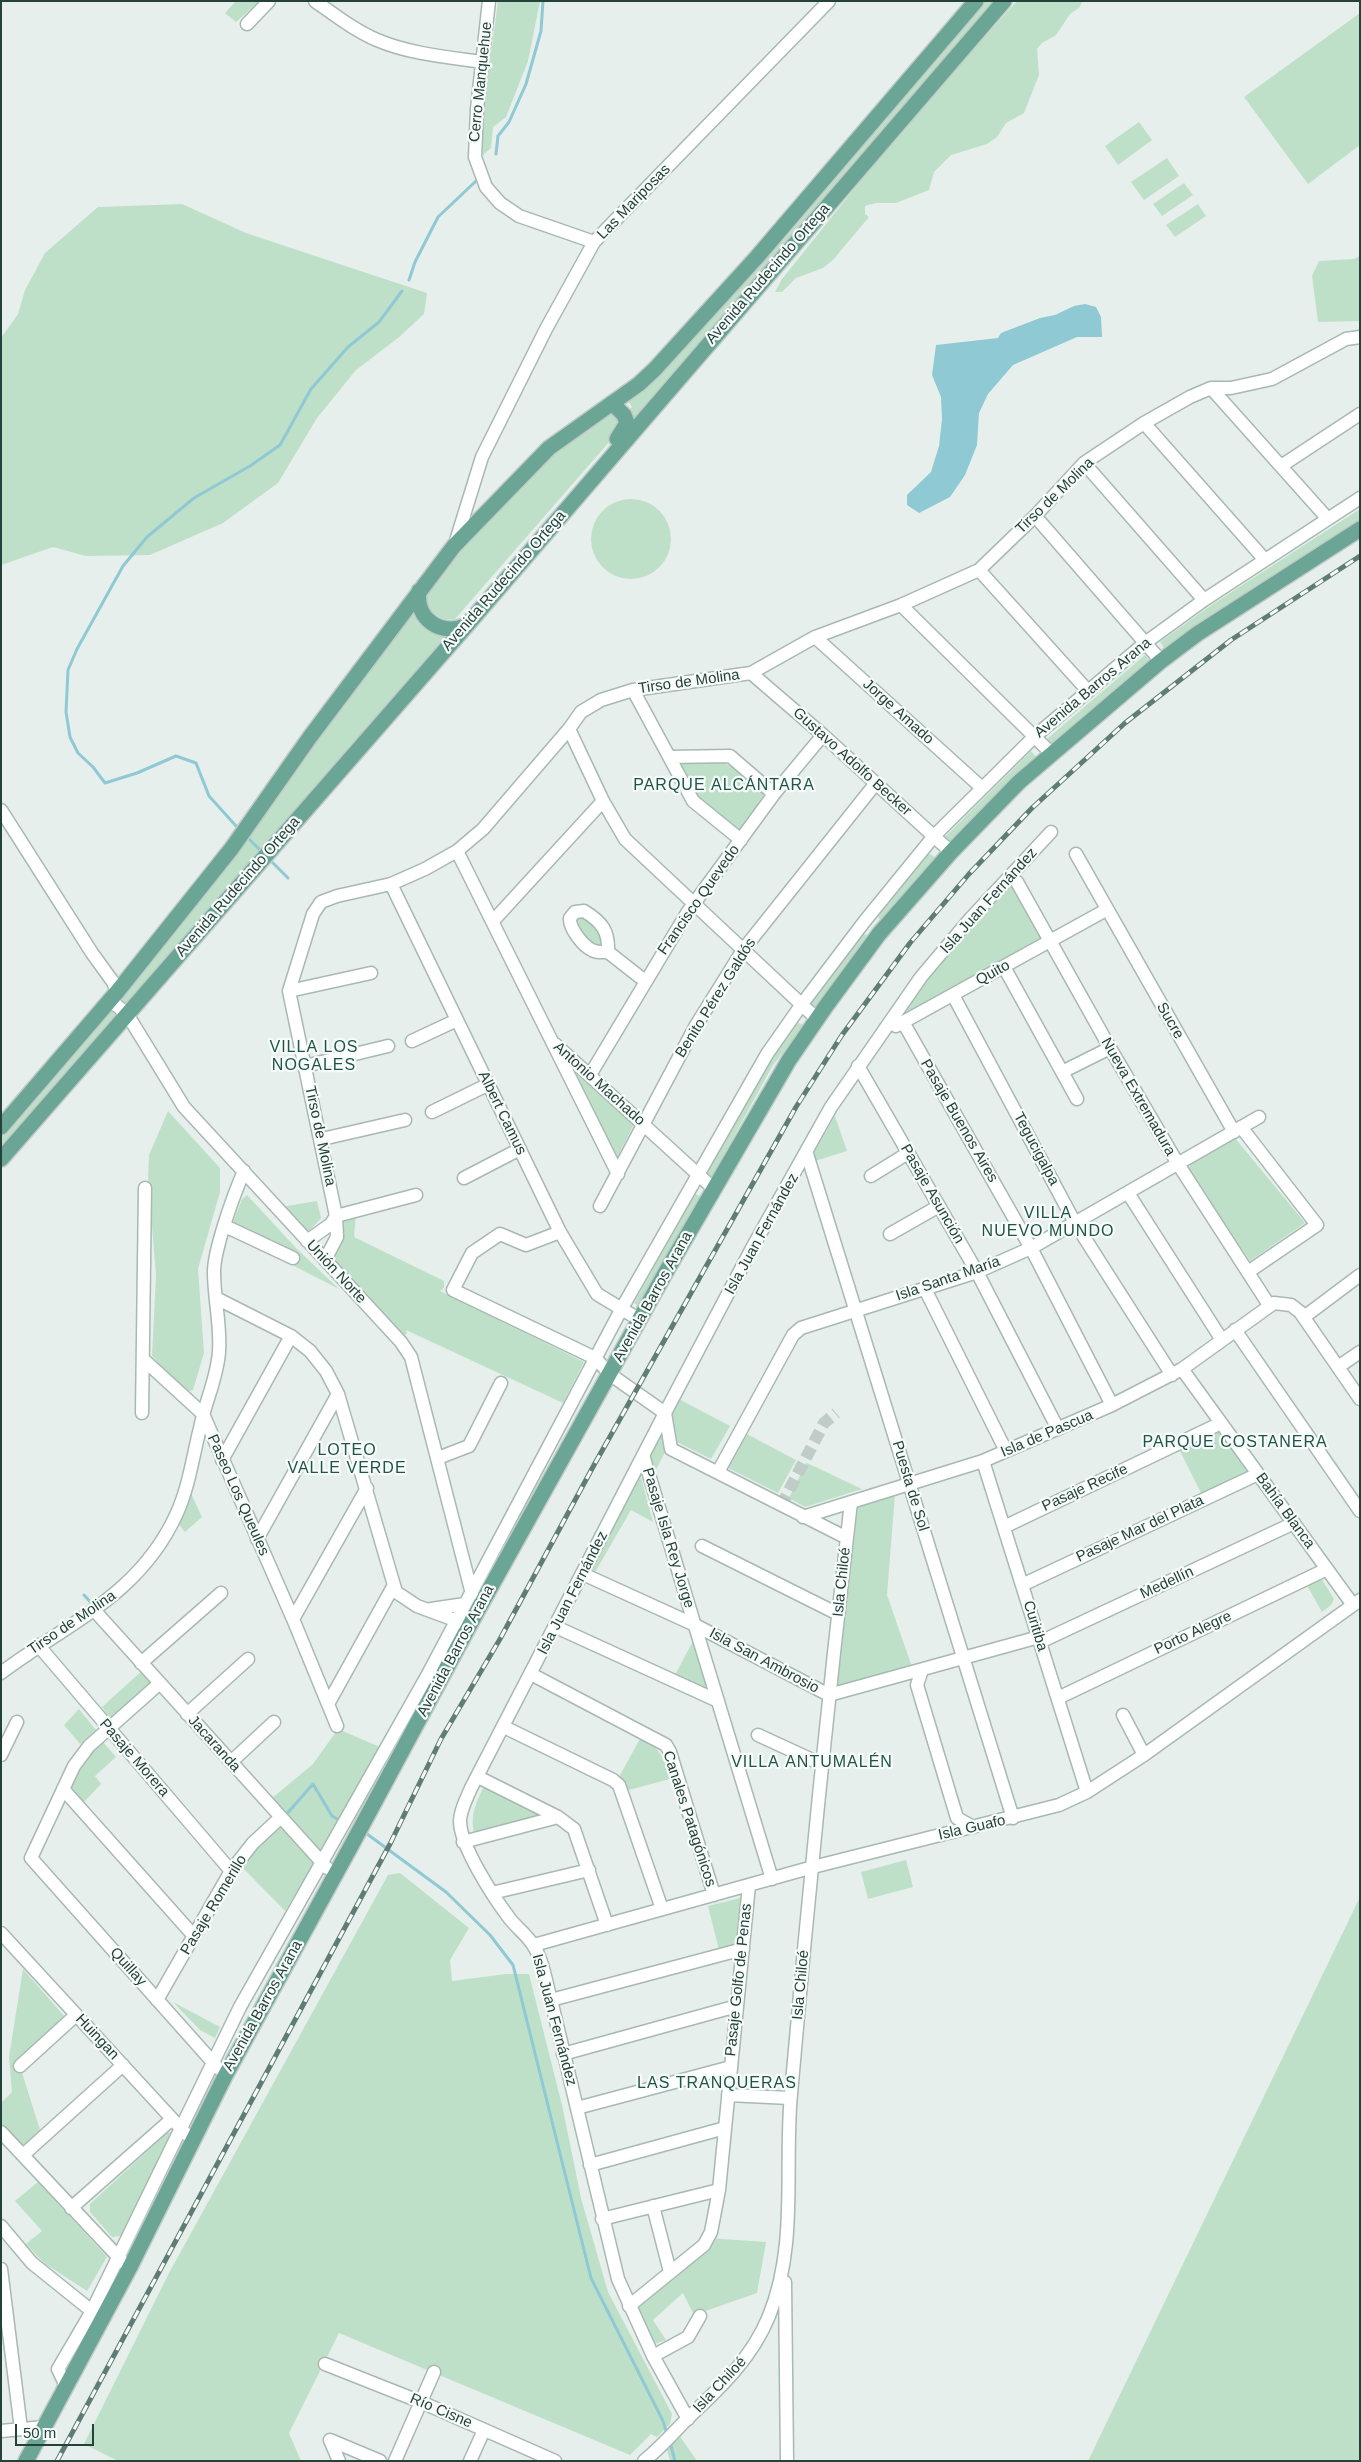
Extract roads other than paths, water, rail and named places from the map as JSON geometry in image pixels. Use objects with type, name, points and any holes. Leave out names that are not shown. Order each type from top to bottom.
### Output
[{"type":"main road","name":"Avenida Rudecindo Ortega","points":[[1,1127],[113,996],[232,848],[310,737],[454,546],[549,448],[640,384],[655,369],[711,308],[976,1]]},
{"type":"main road","name":"Avenida Rudecindo Ortega","points":[[1,1159],[467,625],[1004,1]]},
{"type":"main road","points":[[609,458],[612,445],[627,423],[624,415],[612,404]]},
{"type":"main road","name":"Avenida Barros Arana","points":[[26,2461],[66,2386],[97,2315],[124,2263],[334,1877],[466,1617],[610,1375],[789,1060],[817,1019],[878,934],[951,852],[1019,782],[1161,661],[1197,634],[1360,529]]},
{"type":"main road","points":[[419,590],[421,611],[434,626],[447,630],[467,625]]},
{"type":"street","points":[[247,24],[269,1]]},
{"type":"street","points":[[315,1],[348,25],[377,40],[410,51],[482,62]]},
{"type":"street","name":"Cerro Manquehue","points":[[489,1],[474,147],[477,167],[486,187],[500,203],[519,216],[594,242]]},
{"type":"street","name":"Las Mariposas","points":[[454,546],[482,457],[546,329],[594,242],[828,1]]},
{"type":"street","name":"Tirso de Molina","points":[[325,1260],[338,1237],[336,1216],[322,1139],[289,991],[313,914],[321,902],[337,896],[391,884],[425,869],[457,851],[483,829],[569,729],[581,712],[601,700],[633,690],[751,673],[815,637],[901,605],[979,570],[1035,516],[1084,463],[1144,424],[1190,397],[1211,388],[1231,388],[1272,379],[1346,339],[1360,337]]},
{"type":"street","points":[[1211,388],[1328,518]]},
{"type":"street","points":[[1281,466],[1360,414]]},
{"type":"street","points":[[1144,424],[1265,560]]},
{"type":"street","points":[[1084,463],[1204,600]]},
{"type":"street","points":[[469,495],[484,515]]},
{"type":"street","name":"Avenida Barros Arana","points":[[480,1592],[489,1560],[622,1308],[698,1174],[767,1054],[864,922],[934,836],[981,787],[1034,737],[1146,643],[1204,600],[1360,498]]},
{"type":"street","points":[[1035,516],[1161,661]]},
{"type":"street","points":[[979,570],[1088,691]]},
{"type":"street","points":[[901,605],[1052,754]]},
{"type":"street","name":"Jorge Amado","points":[[815,637],[981,787]]},
{"type":"street","name":"Gustavo Adolfo Becker","points":[[751,673],[823,735],[951,852]]},
{"type":"street","points":[[633,690],[693,801],[741,840]]},
{"type":"street","points":[[569,729],[603,801],[625,839],[817,1019]]},
{"type":"street","name":"Francisco Quevedo","points":[[590,1076],[645,980],[695,903],[774,794],[823,735]]},
{"type":"street","points":[[669,757],[730,756],[774,794]]},
{"type":"street","name":"Benito Pérez Galdós","points":[[600,1206],[695,1027],[743,950],[876,783]]},
{"type":"street","points":[[493,921],[603,801]]},
{"type":"street","name":"Unión Norte","points":[[1,810],[92,953],[113,982],[113,996],[127,1014],[184,1107],[401,1342],[411,1357],[465,1566],[480,1592]]},
{"type":"street","name":"Isla Juan Fernández","points":[[688,2419],[629,2306],[618,2279],[602,2219],[551,2000],[534,1945],[510,1919],[492,1893],[463,1842],[461,1815],[466,1800],[643,1455],[752,1250],[807,1154],[831,1107],[921,976],[970,919],[1052,832]]},
{"type":"street","name":"Antonio Machado","points":[[457,851],[550,1039],[714,1189]]},
{"type":"street","name":"Sucre","points":[[1076,854],[1106,910],[1238,1129],[1317,1225],[1248,1272]]},
{"type":"street","name":"Nueva Extremadura","points":[[1017,882],[1110,1048],[1178,1164],[1269,1305]]},
{"type":"street","name":"Albert Camus","points":[[391,884],[560,1232],[597,1294],[640,1320]]},
{"type":"street","name":"Quito","points":[[880,1035],[1106,910]]},
{"type":"street","points":[[864,922],[878,934]]},
{"type":"street","points":[[608,952],[645,980]]},
{"type":"street","points":[[1004,966],[1064,1071],[1077,1099]]},
{"type":"street","points":[[289,991],[371,973]]},
{"type":"street","name":"Tegucigalpa","points":[[953,995],[1076,1223],[1125,1300],[1177,1372]]},
{"type":"street","points":[[412,1041],[457,1020]]},
{"type":"street","name":"Pasaje Buenos Aires","points":[[903,1022],[1031,1248],[1112,1405]]},
{"type":"street","points":[[550,1039],[618,1174]]},
{"type":"street","points":[[305,1066],[388,1046]]},
{"type":"street","points":[[1064,1071],[1110,1048]]},
{"type":"street","name":"Pasaje Asunción","points":[[858,1066],[977,1272],[1058,1429]]},
{"type":"street","points":[[432,1112],[488,1084]]},
{"type":"street","name":"Isla Santa María","points":[[718,1472],[797,1331],[806,1325],[977,1272],[1031,1248],[1260,1117]]},
{"type":"street","points":[[322,1139],[405,1120]]},
{"type":"street","points":[[464,1178],[520,1149]]},
{"type":"street","points":[[871,1176],[908,1153]]},
{"type":"street","name":"Puesta de Sol","points":[[807,1154],[1013,1818]]},
{"type":"street","name":"Tirso de Molina","points":[[1,1673],[38,1645],[94,1610],[137,1574],[170,1528],[187,1482],[203,1414],[215,1382],[218,1365],[219,1332],[214,1271],[244,1171]]},
{"type":"street","points":[[142,1413],[145,1188]]},
{"type":"street","points":[[1128,1193],[1222,1340]]},
{"type":"street","points":[[307,1241],[331,1224],[336,1216],[416,1195]]},
{"type":"street","points":[[890,1234],[939,1206]]},
{"type":"street","points":[[226,1226],[293,1258]]},
{"type":"street","points":[[560,1232],[526,1245],[500,1234],[472,1253],[453,1290],[595,1358],[610,1375],[665,1413],[671,1449],[847,1538]]},
{"type":"street","points":[[1304,1317],[1360,1275]]},
{"type":"street","points":[[925,1289],[1006,1451]]},
{"type":"street","points":[[216,1298],[291,1336],[318,1360],[338,1394],[368,1488],[396,1592],[404,1599],[427,1610],[466,1617]]},
{"type":"street","points":[[1269,1305],[1285,1303],[1296,1308],[1360,1399]]},
{"type":"street","name":"Isla de Pascua","points":[[803,1517],[983,1461],[1112,1405],[1177,1372],[1269,1305]]},
{"type":"street","points":[[1235,1330],[1360,1511]]},
{"type":"street","points":[[222,1460],[291,1336]]},
{"type":"street","points":[[1338,1367],[1360,1352]]},
{"type":"street","name":"Paseo Los Queules","points":[[143,1359],[203,1414],[293,1619],[337,1726]]},
{"type":"street","name":"Bahía Blanca","points":[[1177,1372],[1221,1424],[1327,1569],[1357,1603]]},
{"type":"street","points":[[438,1458],[469,1446],[501,1383]]},
{"type":"street","points":[[257,1539],[338,1394]]},
{"type":"street","name":"Pasaje Recife","points":[[1004,1527],[1221,1424]]},
{"type":"street","name":"Pasaje Isla Rey Jorge","points":[[643,1455],[772,1879]]},
{"type":"street","name":"Curitiba","points":[[983,1461],[1087,1792]]},
{"type":"street","name":"Pasaje Mar del Plata","points":[[1022,1585],[1258,1474]]},
{"type":"street","points":[[293,1619],[368,1488]]},
{"type":"street","name":"Isla Chiloé","points":[[644,2461],[733,2375],[758,2340],[774,2305],[785,2257],[789,2187],[790,2098],[821,1764],[851,1502]]},
{"type":"street","name":"Medellín","points":[[1039,1640],[1294,1523]]},
{"type":"street","points":[[702,1546],[838,1614]]},
{"type":"street","name":"Avenida Barros Arana","points":[[465,1566],[476,1566],[489,1560]]},
{"type":"street","name":"Porto Alegre","points":[[1058,1698],[1327,1569]]},
{"type":"street","name":"Isla San Ambrosio","points":[[583,1574],[695,1624],[829,1695],[964,1658],[1039,1640]]},
{"type":"street","points":[[328,1704],[394,1585]]},
{"type":"street","points":[[141,1663],[221,1593]]},
{"type":"street","name":"Isla Guafo","points":[[534,1945],[812,1868],[1059,1805],[1087,1792],[1144,1755],[1357,1603]]},
{"type":"street","name":"Jacaranda","points":[[94,1610],[334,1877]]},
{"type":"street","name":"Avenida Barros Arana","points":[[124,2263],[181,2129],[240,2007],[466,1617]]},
{"type":"street","points":[[556,1627],[718,1700]]},
{"type":"street","name":"Pasaje Morera","points":[[38,1645],[231,1871]]},
{"type":"street","points":[[187,1714],[248,1659]]},
{"type":"street","points":[[922,1670],[917,1685],[957,1818],[973,1827]]},
{"type":"street","name":"Canales Patagónicos","points":[[531,1674],[666,1745],[670,1752],[714,1895]]},
{"type":"street","points":[[160,1682],[89,1746],[74,1766],[63,1789],[194,1936]]},
{"type":"street","points":[[1123,1715],[1144,1755]]},
{"type":"street","points":[[1,1755],[17,1722]]},
{"type":"street","points":[[231,1762],[274,1722]]},
{"type":"street","points":[[504,1727],[613,1780],[619,1785],[662,1910]]},
{"type":"street","points":[[758,1734],[821,1764]]},
{"type":"street","points":[[478,1777],[558,1817],[574,1829],[607,1925]]},
{"type":"street","name":"Quillay","points":[[63,1789],[31,1858],[225,2076]]},
{"type":"street","name":"Pasaje Romerillo","points":[[157,2000],[231,1871],[253,1843],[281,1817]]},
{"type":"street","points":[[463,1842],[558,1817]]},
{"type":"street","points":[[492,1893],[589,1870]]},
{"type":"street","name":"Pasaje Golfo de Penas","points":[[629,2306],[700,2249],[711,2232],[719,2190],[749,1885]]},
{"type":"street","name":"Huingan","points":[[1,1933],[192,2141]]},
{"type":"street","points":[[551,2000],[742,1949]]},
{"type":"street","points":[[563,2054],[737,2006]]},
{"type":"street","points":[[20,2066],[76,2015]]},
{"type":"street","points":[[23,2155],[123,2065]]},
{"type":"street","points":[[577,2108],[731,2067]]},
{"type":"street","points":[[728,2095],[790,2098]]},
{"type":"street","points":[[72,2208],[172,2119]]},
{"type":"street","points":[[590,2165],[725,2128]]},
{"type":"street","points":[[1,2132],[124,2263]]},
{"type":"street","points":[[602,2219],[719,2190]]},
{"type":"street","points":[[653,2206],[670,2272]]},
{"type":"street","points":[[1,2226],[32,2263],[97,2315]]},
{"type":"street","points":[[785,2257],[787,2461]]},
{"type":"street","points":[[1,2269],[21,2429]]},
{"type":"street","points":[[654,2356],[688,2337],[700,2316]]},
{"type":"street","name":"Río Cisne","points":[[325,2364],[421,2402],[539,2457],[556,2461]]},
{"type":"street","points":[[395,2461],[434,2372]]},
{"type":"street","points":[[1,2431],[44,2427]]},
{"type":"street","points":[[470,2461],[484,2430]]},
{"type":"street","points":[[339,2461],[330,2440],[380,2461]]},
{"type":"water","points":[[1085,304],[1096,307],[1101,317],[1102,337],[1077,337],[1013,365],[988,394],[979,413],[977,445],[965,475],[950,497],[919,513],[907,505],[907,495],[931,472],[939,446],[942,419],[941,397],[932,375],[936,345],[998,338],[1001,333],[1040,318],[1055,315],[1074,306]]},
{"type":"waterway","points":[[496,154],[498,136],[509,122],[526,84],[541,31],[543,1]]},
{"type":"waterway","points":[[409,280],[415,262],[438,217],[476,181]]},
{"type":"waterway","points":[[236,826],[209,796],[196,763],[176,756],[137,773],[105,783],[93,767],[78,753],[70,737],[66,712],[68,670],[77,649],[123,566],[147,537],[194,498],[250,466],[280,445],[311,389],[348,347],[379,322],[402,291]]},
{"type":"waterway","points":[[249,839],[260,850]]},
{"type":"waterway","points":[[272,862],[288,878]]},
{"type":"waterway","points":[[84,1595],[94,1606]]},
{"type":"waterway","points":[[284,1817],[313,1784],[332,1816],[341,1821]]},
{"type":"waterway","points":[[363,1831],[446,1892],[490,1935],[513,1965],[591,2278],[663,2421],[667,2434]]},
{"type":"waterway","points":[[670,2442],[675,2461]]},
{"type":"tunnel","points":[[781,1506],[824,1423],[836,1413]]},
{"type":"railway","points":[[57,2461],[390,1844],[441,1739],[500,1639],[594,1465],[796,1107],[842,1035],[910,943],[969,874],[1032,808],[1125,723],[1231,640],[1360,556]]},
{"type":"district","name":"PARQUE ALCÁNTARA","points":[[724,786]]},
{"type":"district","name":"VILLA LOS NOGALES","points":[[314,1057]]},
{"type":"district","name":"VILLA NUEVO MUNDO","points":[[1048,1223]]},
{"type":"district","name":"PARQUE COSTANERA","points":[[1235,1443]]},
{"type":"district","name":"LOTEO VALLE VERDE","points":[[347,1460]]},
{"type":"district","name":"VILLA ANTUMALÉN","points":[[812,1763]]},
{"type":"district","name":"LAS TRANQUERAS","points":[[717,2084]]}]
